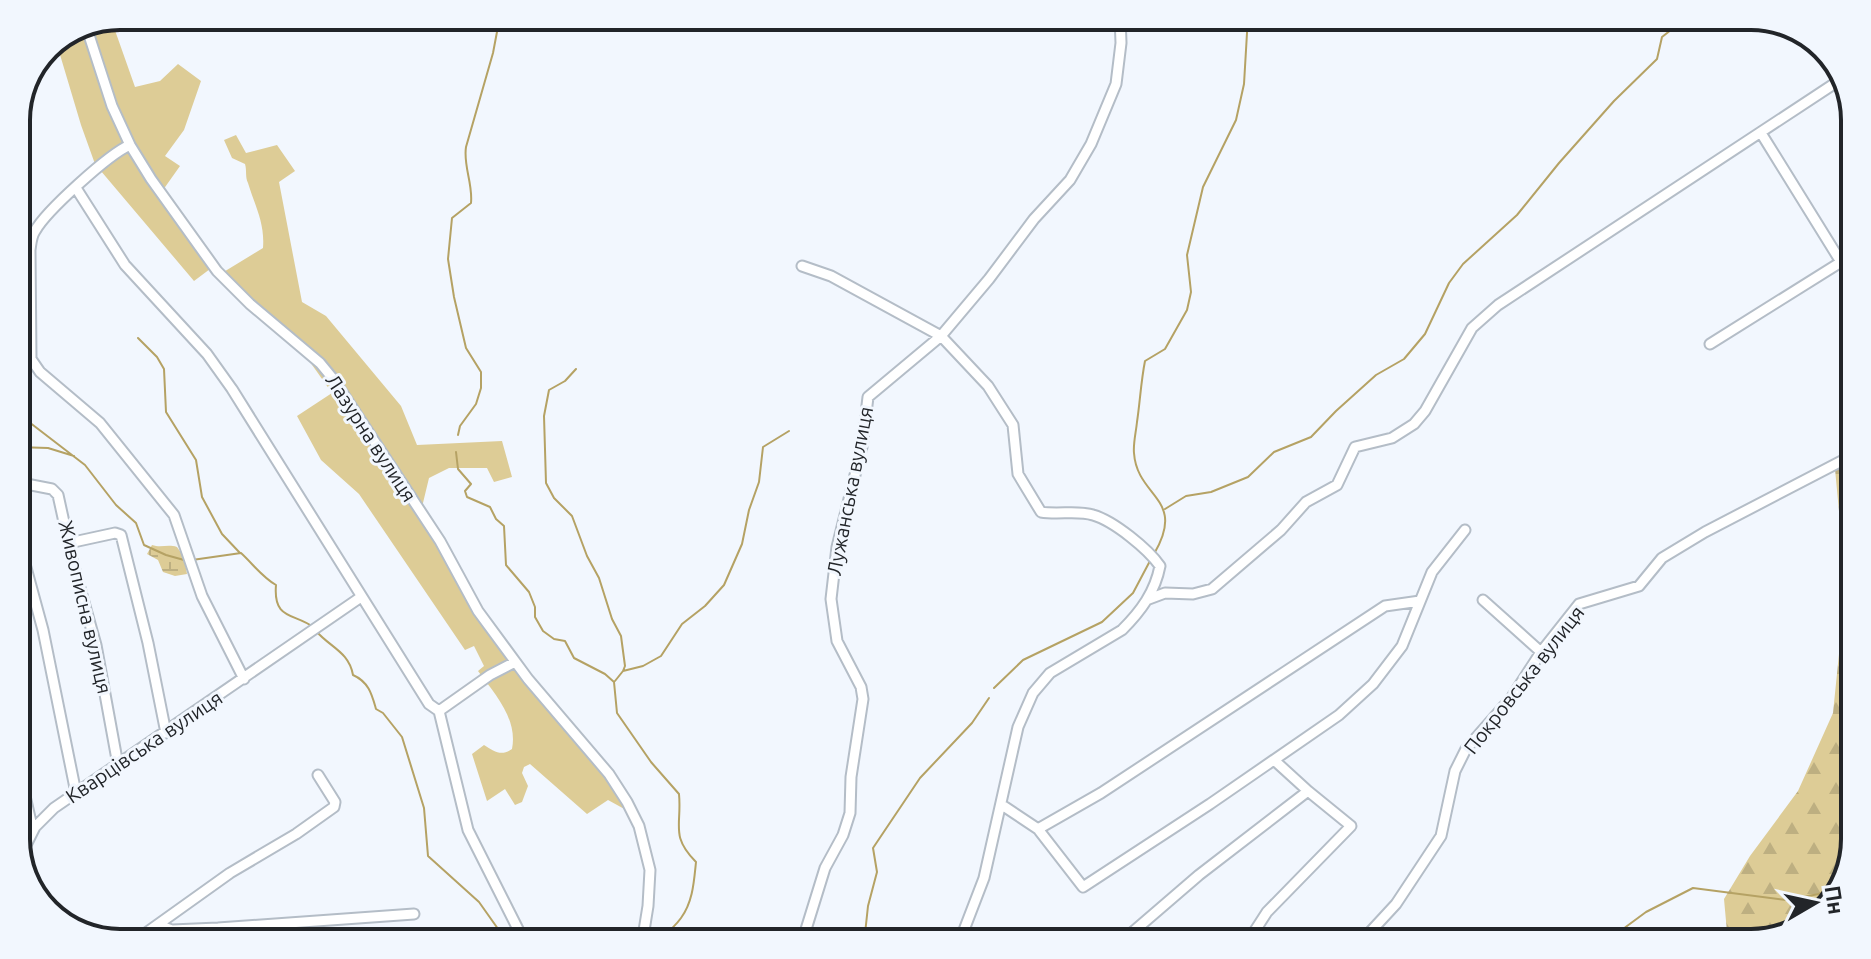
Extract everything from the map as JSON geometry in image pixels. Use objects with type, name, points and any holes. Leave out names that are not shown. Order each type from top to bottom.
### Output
[{"type":"street","name":"Лужанська вулиця","points":[[809,929],[825,868],[843,835],[850,813],[851,777],[863,694],[837,641],[831,610],[832,580],[862,447],[868,397],[941,336],[1034,219],[1070,180],[1091,144],[1116,84],[1121,30]]},
{"type":"street","name":"Лазурна вулиця","points":[[89,36],[108,96],[130,145],[151,179],[217,271],[250,304],[320,363],[334,380],[440,541],[472,602],[515,662],[609,774],[637,821],[650,870],[644,929]]},
{"type":"street","points":[[1149,599],[1165,593],[1193,594],[1212,589],[1281,530],[1306,502],[1337,485],[1355,447],[1392,438],[1414,424],[1425,411],[1472,328],[1498,305],[1834,84]]},
{"type":"street","points":[[1710,344],[1841,262],[1761,133]]},
{"type":"street","points":[[130,145],[114,154],[76,188],[125,265],[207,354],[228,383],[423,696],[439,711],[468,830],[518,929]]},
{"type":"street","name":"Кварцівська вулиця","points":[[76,188],[49,214],[32,238],[31,359],[40,372],[96,420],[177,520],[202,596],[244,679]]},
{"type":"street","points":[[802,266],[831,276],[941,336],[988,386],[1013,425],[1018,474],[1041,512],[1093,515],[1130,537],[1160,566],[1157,584],[1149,599],[1122,630],[1050,673],[1033,693],[1018,727],[984,878],[964,929]]},
{"type":"street","name":"Покровська вулиця","points":[[1373,929],[1396,904],[1441,836],[1455,771],[1466,749],[1512,697],[1541,652],[1579,604],[1639,586],[1662,558],[1705,532],[1841,461]]},
{"type":"street","name":"Живописна вулиця","points":[[30,485],[57,492],[96,645],[118,765]]},
{"type":"street","points":[[1002,805],[1038,829],[1083,887],[1095,882],[1339,715],[1373,684],[1402,646],[1432,572],[1465,530]]},
{"type":"street","points":[[69,543],[115,533],[121,535],[166,733]]},
{"type":"street","points":[[30,582],[43,630],[76,793]]},
{"type":"street","name":"Кварцівська вулиця","points":[[30,837],[47,813],[361,597]]},
{"type":"street","points":[[1483,600],[1541,652]]},
{"type":"street","points":[[1038,829],[1101,793],[1385,606],[1420,601]]},
{"type":"street","points":[[439,711],[515,662]]},
{"type":"street","points":[[1256,929],[1267,912],[1351,826],[1274,760]]},
{"type":"street","points":[[152,929],[230,873],[296,834],[334,807],[335,802],[318,775]]},
{"type":"street","points":[[1136,929],[1199,875],[1308,791]]},
{"type":"street","points":[[30,818],[35,827]]},
{"type":"street","points":[[190,929],[414,914]]},
{"type":"street","points":[[158,925],[169,929]]},
{"type":"green space","points":[[115,31],[135,87],[160,81],[178,64],[201,81],[184,130],[165,156],[180,166],[163,190],[218,263],[194,281],[95,164],[60,53],[85,37]]},
{"type":"green space","points":[[236,135],[246,153],[277,145],[295,171],[279,182],[302,302],[326,316],[401,406],[417,445],[502,441],[512,477],[494,482],[487,468],[449,468],[429,478],[422,507],[493,630],[529,679],[606,765],[635,807],[628,811],[608,800],[587,814],[530,764],[524,767],[522,773],[528,786],[522,802],[515,805],[505,789],[487,801],[472,754],[484,745],[504,753],[512,749],[513,738],[504,707],[478,671],[484,666],[474,646],[465,650],[359,494],[321,460],[297,416],[332,393],[310,362],[222,284],[222,273],[263,248],[261,223],[247,181],[245,164],[232,158],[224,140]]},
{"type":"green space","points":[[1841,466],[1841,532],[1835,469]]},
{"type":"green space","points":[[152,545],[177,547],[184,557],[187,574],[175,576],[163,572],[158,560],[147,554]]},
{"type":"green space","points":[[1841,634],[1841,839],[1832,879],[1810,907],[1786,922],[1763,928],[1727,929],[1724,899],[1750,856],[1798,791],[1833,713]]},
{"type":"waterway","points":[[458,435],[460,426],[476,404],[481,388],[481,372],[466,348],[448,259],[452,218],[471,203],[466,147],[497,30]]},
{"type":"waterway","points":[[1154,554],[1163,535],[1163,509],[1137,468],[1134,449],[1145,361],[1165,349],[1187,310],[1191,292],[1187,255],[1203,187],[1236,120],[1244,84],[1247,30]]},
{"type":"waterway","points":[[1165,509],[1186,496],[1211,492],[1248,477],[1274,452],[1311,437],[1376,375],[1404,359],[1425,334],[1449,283],[1463,264],[1517,215],[1614,101],[1657,59],[1662,37],[1671,30]]},
{"type":"waterway","points":[[138,338],[164,369],[166,412],[196,460],[202,497],[222,534],[240,553]]},
{"type":"waterway","points":[[576,369],[565,381],[549,390],[544,416],[546,483],[554,498],[572,516],[599,578],[621,636],[623,671]]},
{"type":"waterway","points":[[30,423],[85,465],[116,505],[136,523],[144,545],[184,560]]},
{"type":"waterway","points":[[615,681],[623,671],[643,666],[661,656],[682,624],[705,606],[724,585],[742,544],[759,482],[763,447],[789,431]]},
{"type":"waterway","points":[[30,447],[48,448],[74,456]]},
{"type":"waterway","points":[[456,452],[458,469],[471,484],[465,491],[467,497],[490,507],[504,526],[506,565],[529,592],[535,617],[543,631],[554,639],[565,641],[574,658],[614,682],[617,713],[651,762],[679,794],[680,837],[696,862],[685,912],[671,929]]},
{"type":"waterway","points":[[192,560],[241,553],[276,585],[281,610],[313,627]]},
{"type":"waterway","points":[[994,688],[1023,660],[1102,622],[1133,593],[1151,559]]},
{"type":"waterway","points":[[317,632],[348,661],[353,675],[369,689],[376,709],[383,713],[402,737],[424,808],[428,856],[479,902],[498,929]]},
{"type":"waterway","points":[[866,929],[877,872],[873,848],[920,778],[972,723],[989,698]]},
{"type":"waterway","points":[[1623,929],[1646,912],[1693,888],[1786,900],[1824,892]]}]
